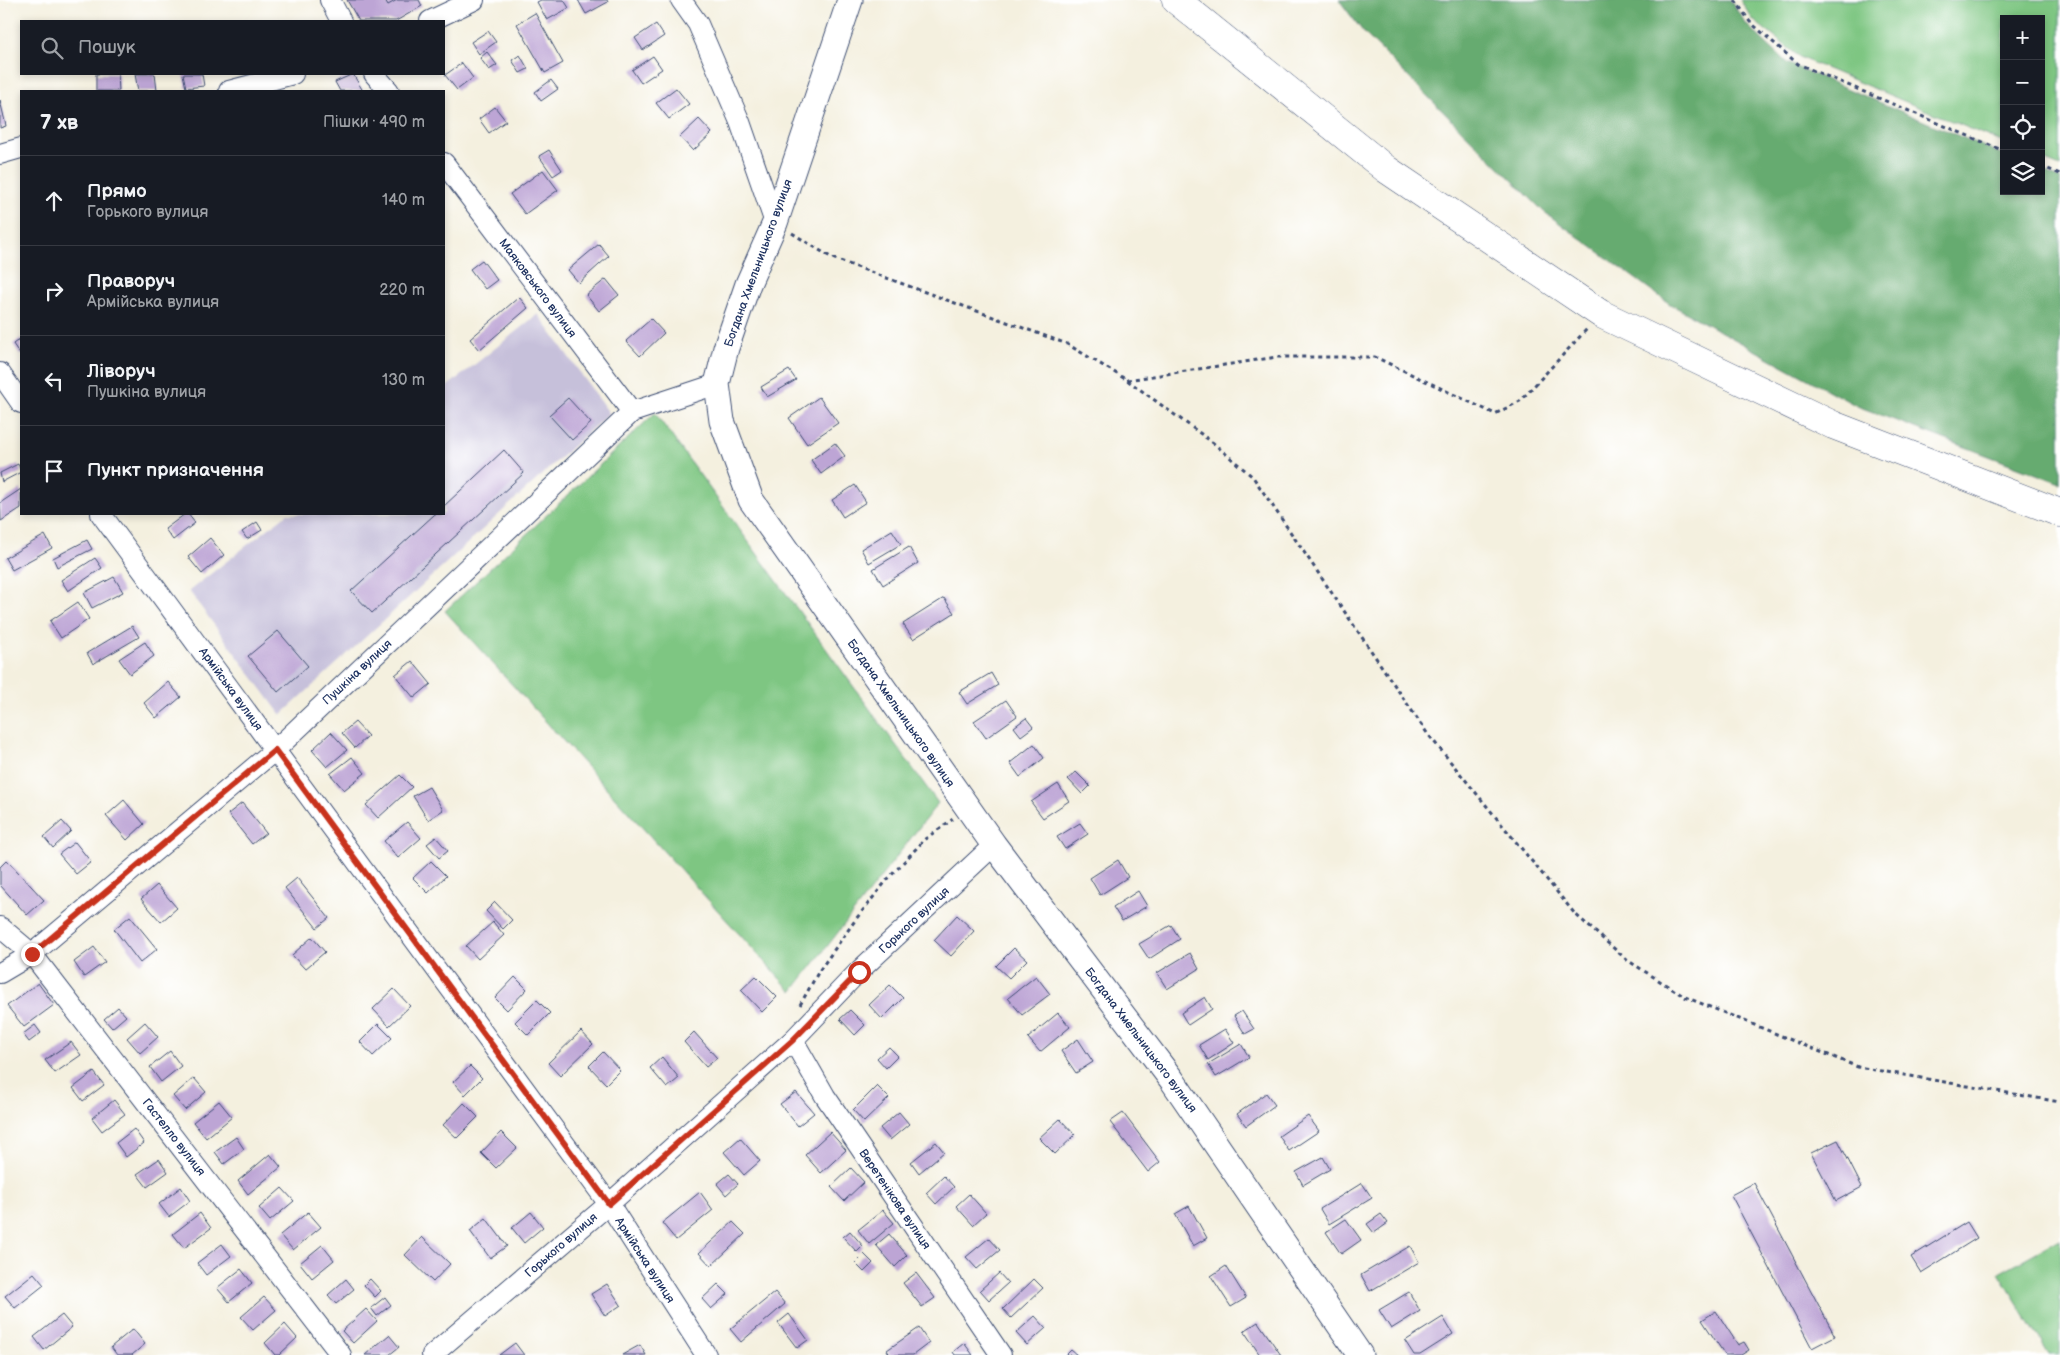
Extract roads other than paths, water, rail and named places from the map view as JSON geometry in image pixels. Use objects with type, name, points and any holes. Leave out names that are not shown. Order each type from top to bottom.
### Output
[{"type":"main road","points":[[1176,0],[1386,168],[1601,314],[1833,425],[2060,513]]},
{"type":"main road","points":[[1192,0],[1224,38]]},
{"type":"street","points":[[330,0],[340,20]]},
{"type":"street","points":[[432,20],[474,0]]},
{"type":"street","points":[[681,0],[698,24],[740,122],[775,223]]},
{"type":"street","name":"Богдана Хмельницького вулиця","points":[[850,0],[775,223],[748,284],[726,348],[717,384],[722,421],[751,500],[994,845],[1172,1080],[1360,1355]]},
{"type":"street","points":[[233,90],[289,75]]},
{"type":"street","points":[[375,75],[388,90]]},
{"type":"street","points":[[0,154],[20,148]]},
{"type":"street","name":"Маяковського вулиця","points":[[445,164],[632,412]]},
{"type":"street","points":[[0,373],[20,402]]},
{"type":"street","name":"Пушкіна вулиця","points":[[0,973],[32,954],[275,750],[632,412],[717,384]]},
{"type":"street","name":"Армійська вулиця","points":[[102,515],[609,1204],[706,1355]]},
{"type":"street","name":"Горького вулиця","points":[[432,1355],[609,1204],[793,1040],[859,972],[994,845]]},
{"type":"street","name":"Гастелло вулиця","points":[[0,927],[32,954],[341,1355]]},
{"type":"street","name":"Веретенікова вулиця","points":[[793,1040],[826,1096],[1001,1355]]}]
